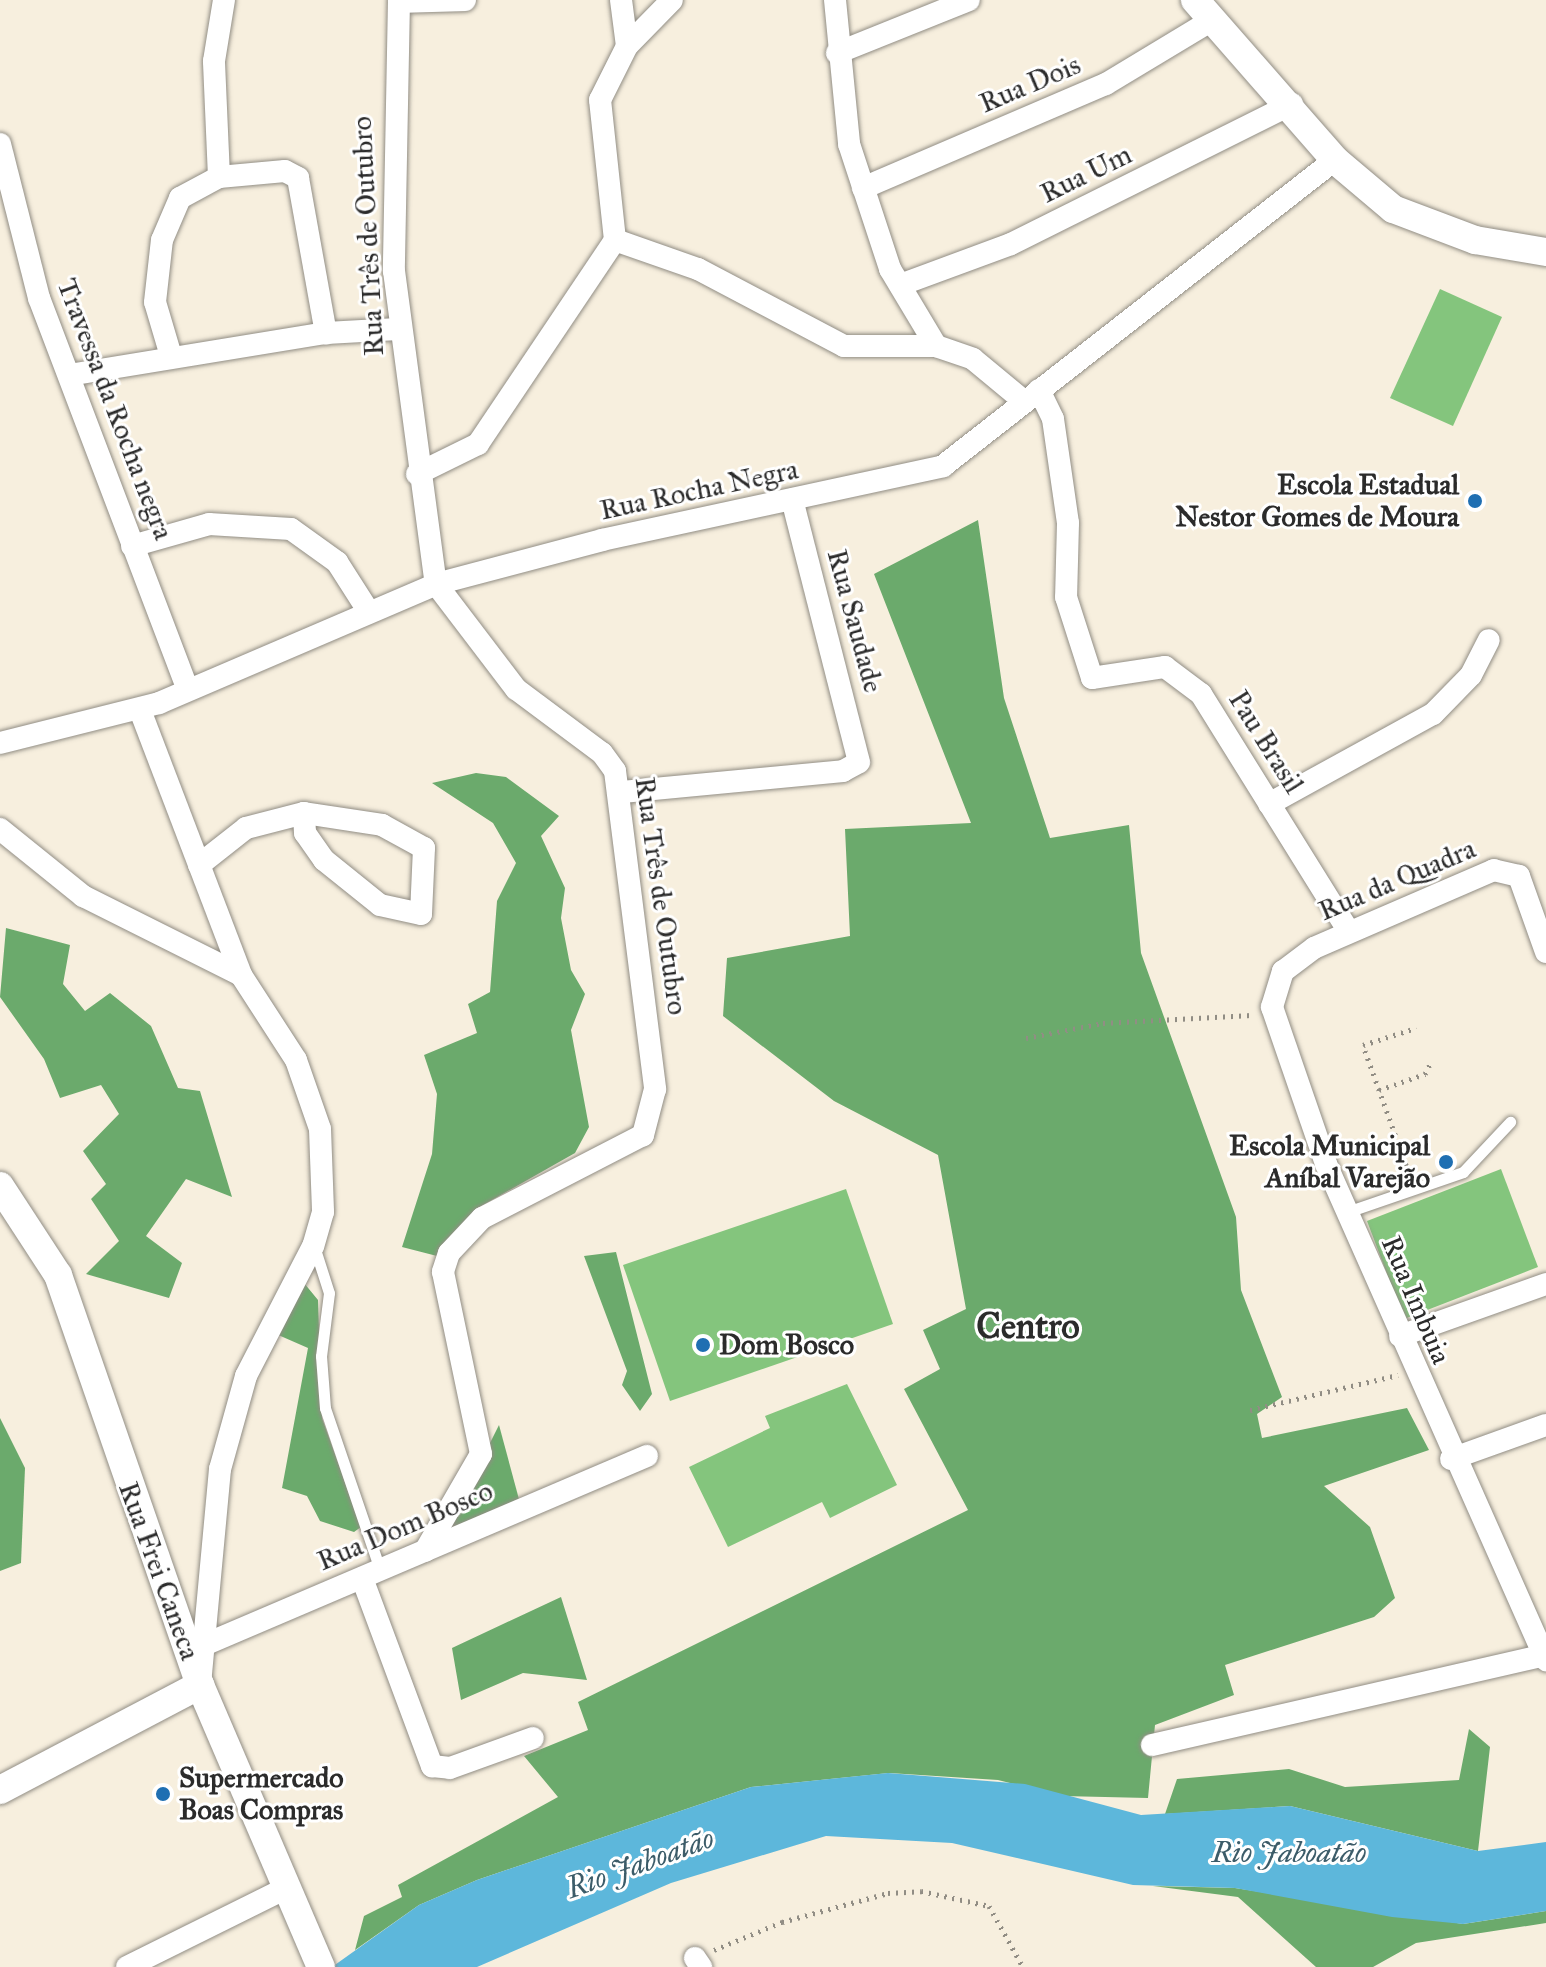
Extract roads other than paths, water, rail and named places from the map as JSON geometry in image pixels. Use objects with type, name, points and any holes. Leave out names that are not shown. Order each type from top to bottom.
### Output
[{"type":"street","points":[[219,177],[213,88],[224,0]]},
{"type":"street","points":[[399,1],[465,0]]},
{"type":"street","points":[[621,0],[627,46]]},
{"type":"street","points":[[417,474],[478,444],[615,240],[600,100],[627,46],[672,0]]},
{"type":"street","points":[[835,0],[837,53],[849,144],[900,285],[936,346]]},
{"type":"street","points":[[837,53],[969,0]]},
{"type":"street","name":"Rua Três de Outubro","points":[[399,1],[391,209],[398,329],[417,474],[436,584],[516,689],[602,753],[622,792],[655,1089],[651,1118],[623,1149],[482,1218],[449,1253],[443,1272],[481,1454],[425,1551]]},
{"type":"street","points":[[1203,10],[1292,104],[1335,160],[1393,209],[1475,240],[1546,252]]},
{"type":"street","name":"Rua Dois","points":[[863,188],[1106,84],[1203,10]]},
{"type":"street","name":"Rua Um","points":[[900,285],[1011,244],[1292,104]]},
{"type":"street","name":"Travessa da Rocha negra","points":[[0,144],[39,298],[188,690]]},
{"type":"street","name":"Rua Rocha Negra","points":[[0,743],[140,710],[436,584],[943,466],[1335,160]]},
{"type":"street","points":[[171,356],[155,302],[162,240],[180,198],[219,177],[285,171],[298,178],[326,333]]},
{"type":"street","points":[[615,240],[698,269],[844,346],[936,346],[973,359],[1032,396]]},
{"type":"street","points":[[69,375],[326,333],[398,329]]},
{"type":"street","name":"Pau Brasil","points":[[1032,396],[1053,419],[1068,523],[1066,597],[1092,678],[1165,667],[1201,694],[1347,929]]},
{"type":"street","name":"Rua Saudade","points":[[622,792],[843,771],[860,759],[792,499]]},
{"type":"street","points":[[132,546],[209,524],[291,529],[337,562],[369,612]]},
{"type":"street","points":[[1269,804],[1433,714],[1471,675],[1489,640]]},
{"type":"street","points":[[140,710],[241,975],[313,1099],[325,1162],[313,1246],[231,1421],[215,1511],[199,1647]]},
{"type":"street","points":[[199,865],[246,828],[304,813],[382,825],[424,848],[421,914],[380,905],[324,860],[305,833],[304,813]]},
{"type":"street","points":[[1,831],[83,896],[241,975]]},
{"type":"street","name":"Rua da Quadra","points":[[1326,1164],[1273,1014],[1273,991],[1283,971],[1347,929],[1505,868],[1528,892],[1546,952]]},
{"type":"street","name":"Rua Imbuia","points":[[1326,1164],[1451,1459],[1543,1658]]},
{"type":"street","name":"Rua Frei Caneca","points":[[0,1186],[58,1275],[199,1647],[200,1685],[319,1963]]},
{"type":"street","points":[[1400,1336],[1546,1284]]},
{"type":"street","points":[[1451,1459],[1546,1425]]},
{"type":"street","name":"Rua Dom Bosco","points":[[199,1647],[647,1456]]},
{"type":"street","points":[[371,1574],[432,1766],[450,1768],[533,1738]]},
{"type":"street","points":[[1152,1745],[1543,1658]]},
{"type":"street","points":[[0,1790],[200,1685]]},
{"type":"street","points":[[127,1967],[288,1887]]},
{"type":"lane","points":[[1346,1212],[1417,1193],[1463,1172],[1510,1122]]},
{"type":"lane","points":[[313,1246],[329,1293],[321,1356],[325,1408],[371,1574]]},
{"type":"water","name":"Rio Jaboatão","points":[[888,1773],[1025,1784],[1141,1815],[1290,1806],[1478,1851],[1546,1842],[1546,1911],[1463,1924],[1392,1917],[1235,1888],[1133,1885],[952,1843],[826,1836],[671,1883],[477,1967],[332,1967],[419,1905],[477,1880],[751,1787]]},
{"type":"place","name":"Escola Estadual Nestor Gomes de Moura","points":[[1475,501]]},
{"type":"place","name":"Escola Municipal Aníbal Varejão","points":[[1446,1162]]},
{"type":"place","name":"Dom Bosco","points":[[703,1345]]},
{"type":"place","name":"Supermercado Boas Compras","points":[[163,1794]]},
{"type":"district","name":"Centro","points":[[1028,1327]]}]
